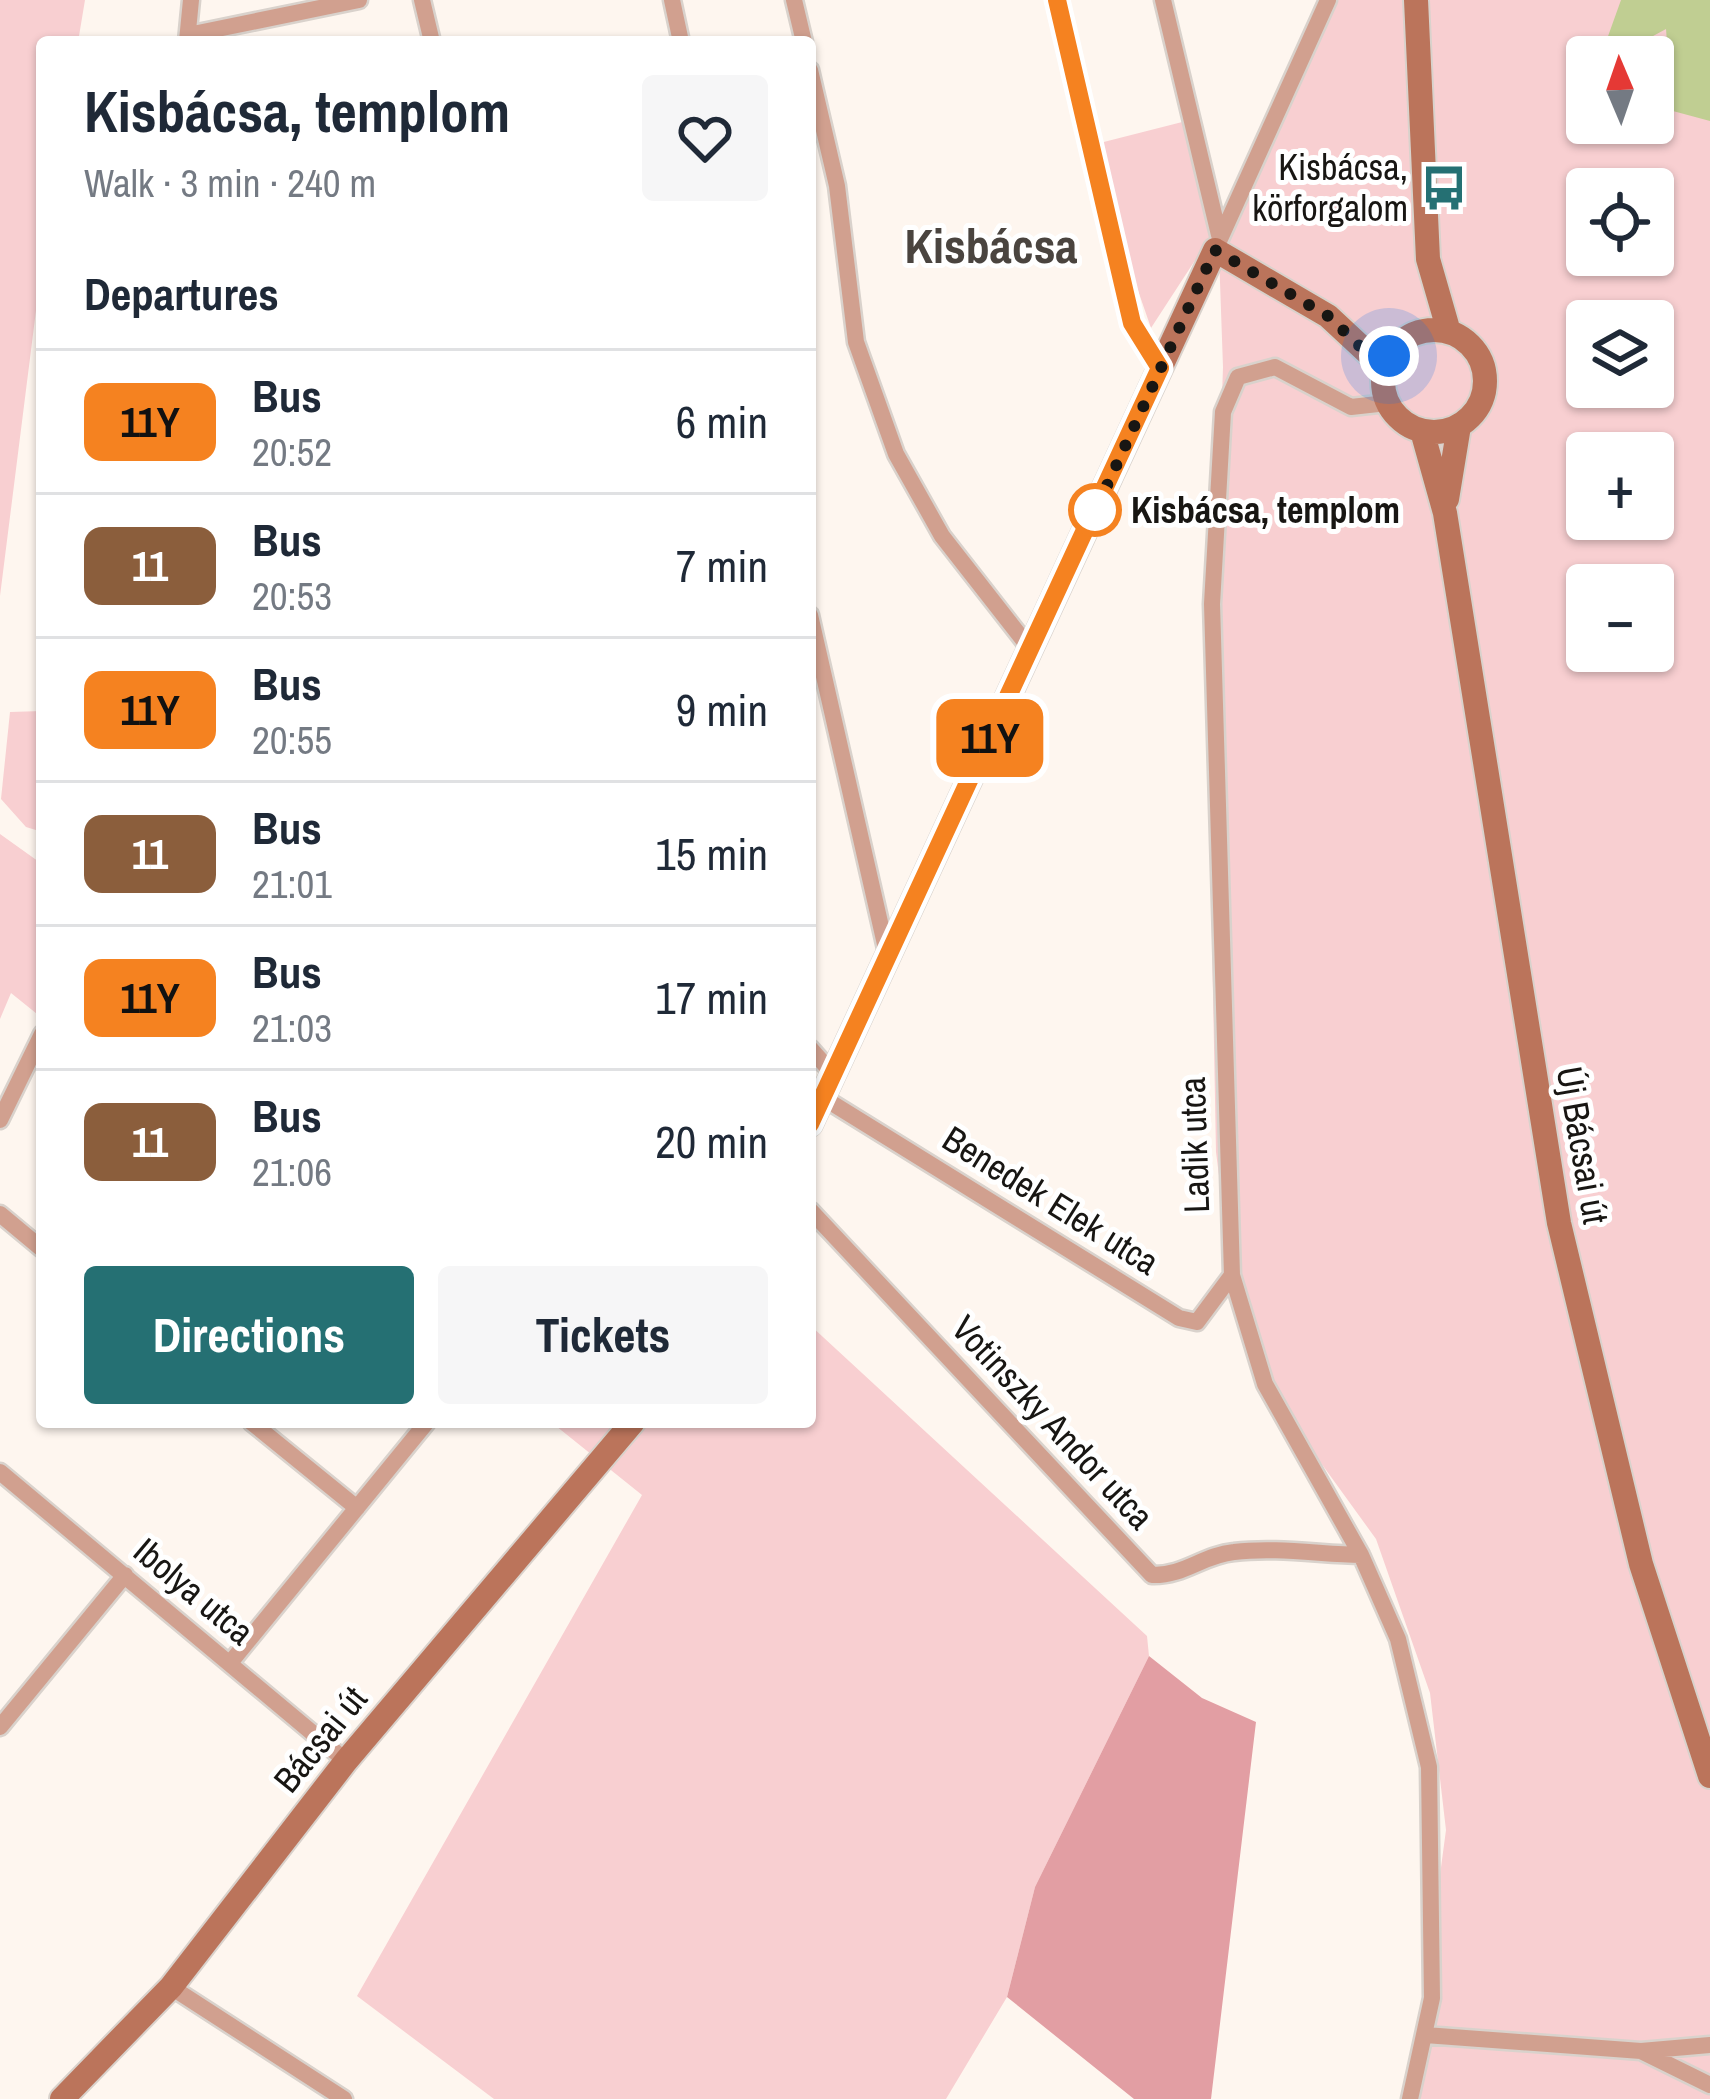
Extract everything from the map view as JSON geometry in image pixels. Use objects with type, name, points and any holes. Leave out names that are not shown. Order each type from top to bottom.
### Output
[{"type":"main road","name":"Új Bácsai út","points":[[1416,0],[1428,259],[1449,332],[1464,339],[1484,368],[1482,401],[1459,426],[1444,513]]},
{"type":"main road","points":[[816,1111],[1217,243],[1328,316],[1384,369],[1388,403],[1397,417],[1422,431],[1459,426]]},
{"type":"main road","name":"Új Bácsai út","points":[[1384,369],[1407,338],[1428,259]]},
{"type":"main road","points":[[1328,316],[1407,338],[1449,332]]},
{"type":"main road","name":"Új Bácsai út","points":[[1422,431],[1444,513],[1559,1223],[1641,1564],[1710,1776]]},
{"type":"main road","name":"Bácsai út","points":[[62,2099],[171,1987],[346,1761],[628,1428]]},
{"type":"street","points":[[187,36],[191,0]]},
{"type":"street","points":[[200,36],[359,0]]},
{"type":"street","points":[[422,0],[430,36]]},
{"type":"street","points":[[672,0],[680,36]]},
{"type":"street","points":[[794,0],[803,36]]},
{"type":"street","points":[[1056,0],[1132,323],[1160,368]]},
{"type":"street","points":[[1163,0],[1217,243]]},
{"type":"street","points":[[1217,243],[1328,0]]},
{"type":"street","points":[[816,97],[836,186],[856,342],[896,454],[942,536],[1031,650]]},
{"type":"street","name":"Ladik utca","points":[[1388,403],[1351,407],[1284,370],[1264,367],[1238,377],[1223,412],[1212,604],[1232,1275],[1265,1384],[1360,1555],[1398,1639],[1429,1767],[1435,1879],[1432,1998],[1410,2099]]},
{"type":"street","points":[[816,641],[887,953]]},
{"type":"street","points":[[0,1120],[36,1044]]},
{"type":"street","name":"Benedek Elek utca","points":[[816,1061],[827,1086],[1179,1318],[1197,1322],[1232,1275]]},
{"type":"street","points":[[0,1214],[36,1245]]},
{"type":"street","name":"Votinszky Andor utca","points":[[816,1216],[1152,1575],[1173,1576],[1209,1556],[1238,1551],[1360,1555]]},
{"type":"street","points":[[258,1428],[357,1508]]},
{"type":"street","points":[[230,1663],[423,1428]]},
{"type":"street","name":"Ibolya utca","points":[[0,1472],[346,1761]]},
{"type":"street","points":[[0,1727],[125,1575]]},
{"type":"street","points":[[171,1987],[344,2099]]},
{"type":"street","points":[[1425,2035],[1641,2051],[1710,2044]]},
{"type":"street","points":[[1641,2051],[1710,2085]]},
{"type":"shaded area","points":[[0,0],[85,0],[79,36],[36,36],[36,311],[0,596]]},
{"type":"shaded area","points":[[1324,0],[1710,0],[1710,2099],[1410,2099],[1446,1830],[1430,1693],[1376,1539],[1284,1412],[1232,1278],[1216,1152],[1209,782],[1223,367],[1218,225],[1151,328],[1088,146],[1194,119],[1220,218]]},
{"type":"shaded area","points":[[1621,0],[1710,0],[1710,121],[1674,111],[1674,36],[1667,36],[1666,29],[1653,36],[1608,36]]},
{"type":"shaded area","points":[[36,711],[36,830],[26,827],[1,799],[10,712]]},
{"type":"shaded area","points":[[0,834],[36,860],[36,1013],[11,993],[0,1019]]},
{"type":"shaded area","points":[[816,1331],[1147,1636],[1149,1656],[1035,1887],[1007,1997],[946,2099],[494,2099],[357,1996],[642,1495],[558,1428],[816,1428]]},
{"type":"shaded area","points":[[1149,1656],[1202,1698],[1256,1722],[1211,2099],[1134,2099],[1007,1997],[1035,1887]]},
{"type":"bus line","name":"11Y","points":[[816,1111],[1160,368],[1132,323],[1057,0]]},
{"type":"place","name":"Kisbácsa, körforgalom","points":[[1444,188]]},
{"type":"place","name":"Kisbácsa, templom","points":[[1095,510]]},
{"type":"district","name":"Kisbácsa","points":[[991,245]]},
{"type":"route","points":[[1095,510],[1088,527],[1215,250],[1328,316],[1384,369],[1389,356]]}]
